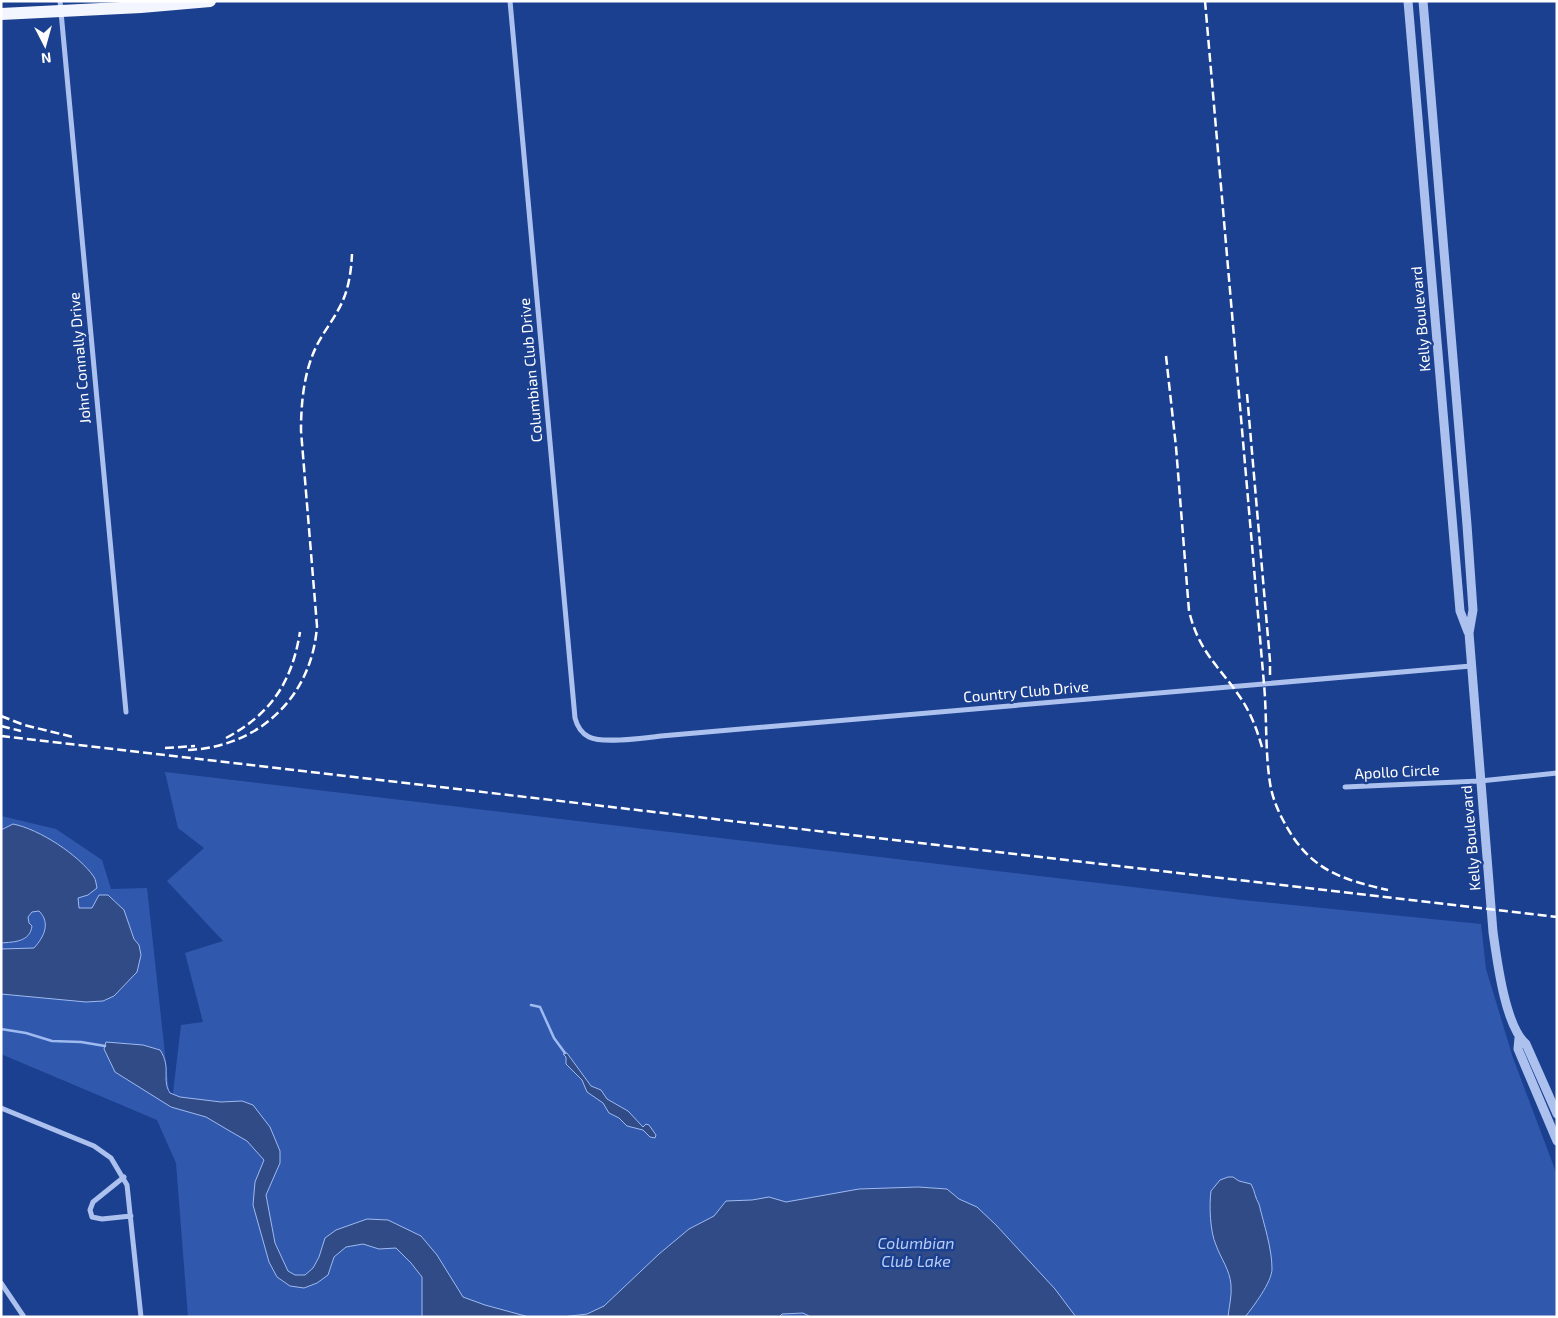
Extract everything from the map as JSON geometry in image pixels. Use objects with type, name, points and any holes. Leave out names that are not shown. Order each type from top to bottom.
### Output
[{"type":"main road","points":[[1,14],[60,6],[141,8],[210,1]]},
{"type":"street","name":"Columbian Club Drive","points":[[510,1],[574,718],[577,726],[584,734]]},
{"type":"street","name":"Kelly Boulevard","points":[[1408,1],[1460,611],[1469,633]]},
{"type":"street","name":"Kelly Boulevard","points":[[1423,1],[1467,525],[1473,610],[1469,633],[1471,666],[1496,958],[1519,1038],[1518,1049],[1557,1141]]},
{"type":"street","name":"John Connally Drive","points":[[60,6],[126,712]]},
{"type":"street","points":[[1412,42],[1427,40]]},
{"type":"street","points":[[1422,158],[1436,157]]},
{"type":"street","points":[[1436,338],[1451,337]]},
{"type":"street","points":[[1453,527],[1467,525]]},
{"type":"street","name":"Country Club Drive","points":[[584,734],[591,738],[610,740],[1471,666]]},
{"type":"street","points":[[1480,781],[1557,773]]},
{"type":"street","name":"Apollo Circle","points":[[1345,788],[1480,781]]},
{"type":"street","name":"Kelly Boulevard","points":[[1519,1038],[1526,1044],[1557,1114]]},
{"type":"street","points":[[1,1108],[94,1146],[111,1158],[124,1177],[128,1185],[140,1317]]},
{"type":"street","points":[[124,1177],[93,1202],[90,1210],[92,1217],[102,1219],[131,1216]]},
{"type":"street","points":[[1,1283],[24,1317]]},
{"type":"shaded area","points":[[165,772],[1242,900],[1481,924],[1486,969],[1513,1058],[1557,1175],[1557,1317],[188,1317],[176,1163],[157,1120],[1,1054],[1,816],[56,829],[102,860],[111,889],[147,888],[171,1110],[181,1025],[203,1022],[185,953],[223,941],[167,881],[204,848],[178,828]]},
{"type":"water","points":[[13,824],[35,831],[58,844],[79,860],[94,877],[97,888],[88,895],[78,898],[79,908],[92,908],[99,895],[108,895],[124,910],[134,939],[139,945],[141,955],[137,972],[114,996],[103,1001],[86,1002],[1,994],[1,949],[34,948],[45,930],[43,916],[39,911],[32,912],[28,917],[29,923],[32,926],[31,931],[25,938],[1,943],[1,830]]},
{"type":"water","points":[[106,1042],[143,1045],[160,1050],[164,1056],[166,1083],[170,1093],[180,1097],[221,1102],[242,1101],[253,1105],[270,1127],[280,1151],[280,1163],[266,1195],[275,1243],[288,1271],[295,1275],[305,1275],[313,1268],[319,1257],[325,1238],[336,1230],[367,1219],[388,1220],[421,1236],[437,1255],[463,1297],[529,1317],[422,1317],[422,1277],[396,1248],[379,1249],[363,1244],[346,1247],[334,1257],[328,1275],[317,1283],[304,1288],[290,1286],[277,1277],[269,1262],[253,1205],[255,1182],[264,1160],[247,1141],[206,1117],[171,1107],[115,1072],[104,1049]]},
{"type":"water","points":[[567,1053],[591,1086],[601,1090],[607,1099],[628,1111],[643,1127],[646,1124],[649,1125],[656,1135],[655,1138],[650,1137],[643,1130],[627,1126],[619,1118],[609,1113],[603,1103],[587,1092],[582,1080],[566,1064],[566,1057],[563,1054]]},
{"type":"water","points":[[1228,1177],[1251,1184],[1259,1204],[1271,1253],[1272,1269],[1269,1281],[1245,1317],[1228,1317],[1231,1285],[1227,1269],[1214,1240],[1211,1226],[1211,1191],[1220,1180]]},
{"type":"water","name":"Columbian Club Lake","points":[[918,1187],[947,1189],[959,1199],[977,1207],[1055,1289],[1076,1317],[811,1317],[803,1313],[782,1314],[779,1317],[562,1317],[587,1314],[604,1306],[659,1254],[689,1229],[714,1216],[726,1201],[769,1197],[786,1202],[859,1189]]},
{"type":"waterway","points":[[531,1005],[540,1007],[554,1038],[565,1053]]},
{"type":"waterway","points":[[1,1029],[26,1033],[52,1041],[81,1042],[105,1046]]},
{"type":"railway","points":[[1205,1],[1264,684],[1267,759],[1271,788],[1284,822],[1304,851],[1315,861],[1327,870],[1340,876],[1388,890]]},
{"type":"railway","points":[[188,750],[214,747],[237,739],[259,728],[277,714],[293,696],[305,675],[313,652],[317,626],[301,431],[303,398],[306,376],[313,355],[319,341],[341,305],[346,291],[350,276],[352,254]]},
{"type":"railway","points":[[1166,356],[1176,447],[1189,611],[1193,625],[1204,648],[1248,710],[1263,751]]},
{"type":"railway","points":[[1247,394],[1270,678]]},
{"type":"railway","points":[[226,738],[242,729],[267,707],[277,695],[291,666],[300,632]]},
{"type":"railway","points":[[1,716],[24,725],[73,737]]},
{"type":"railway","points":[[1,726],[21,731]]},
{"type":"railway","points":[[1,736],[1557,917]]},
{"type":"railway","points":[[165,748],[195,746]]}]
